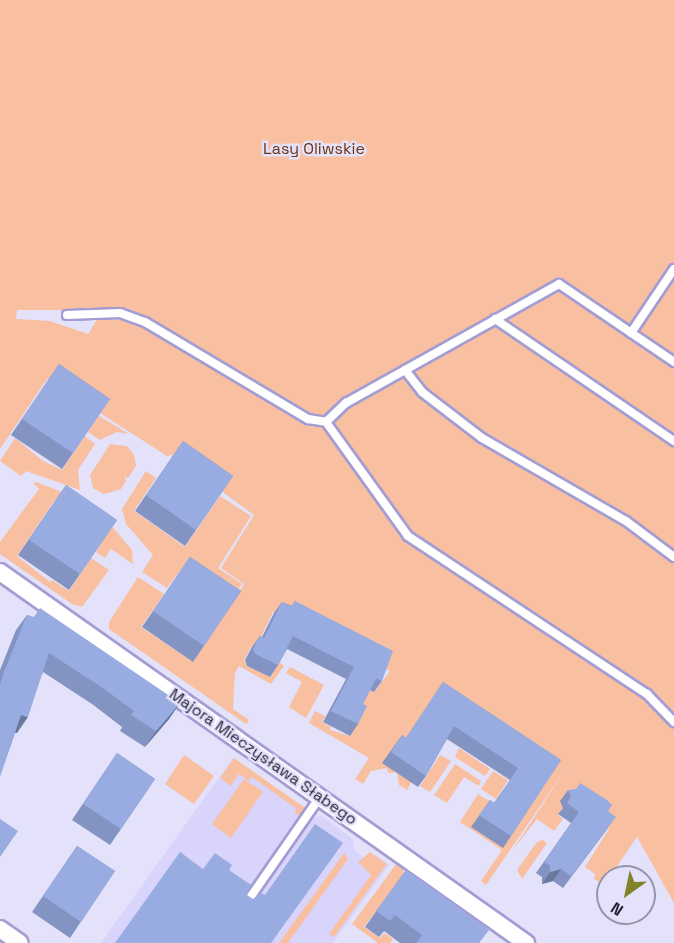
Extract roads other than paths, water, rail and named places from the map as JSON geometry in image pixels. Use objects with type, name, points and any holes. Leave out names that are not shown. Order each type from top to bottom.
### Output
[{"type":"street","name":"Majora Mieczysława Słabego","points":[[0,572],[525,943]]},
{"type":"street","points":[[0,928],[20,943]]},
{"type":"lane","points":[[631,333],[674,269]]},
{"type":"lane","points":[[326,422],[346,403],[559,284],[674,362]]},
{"type":"lane","points":[[67,315],[120,314],[145,322],[308,419],[326,422],[408,536],[647,694],[674,723]]},
{"type":"lane","points":[[495,319],[674,441]]},
{"type":"lane","points":[[405,370],[422,392],[482,438],[626,521],[674,557]]},
{"type":"lane","points":[[247,902],[320,797]]},
{"type":"park label","name":"Lasy Oliwskie","points":[[314,149]]}]
